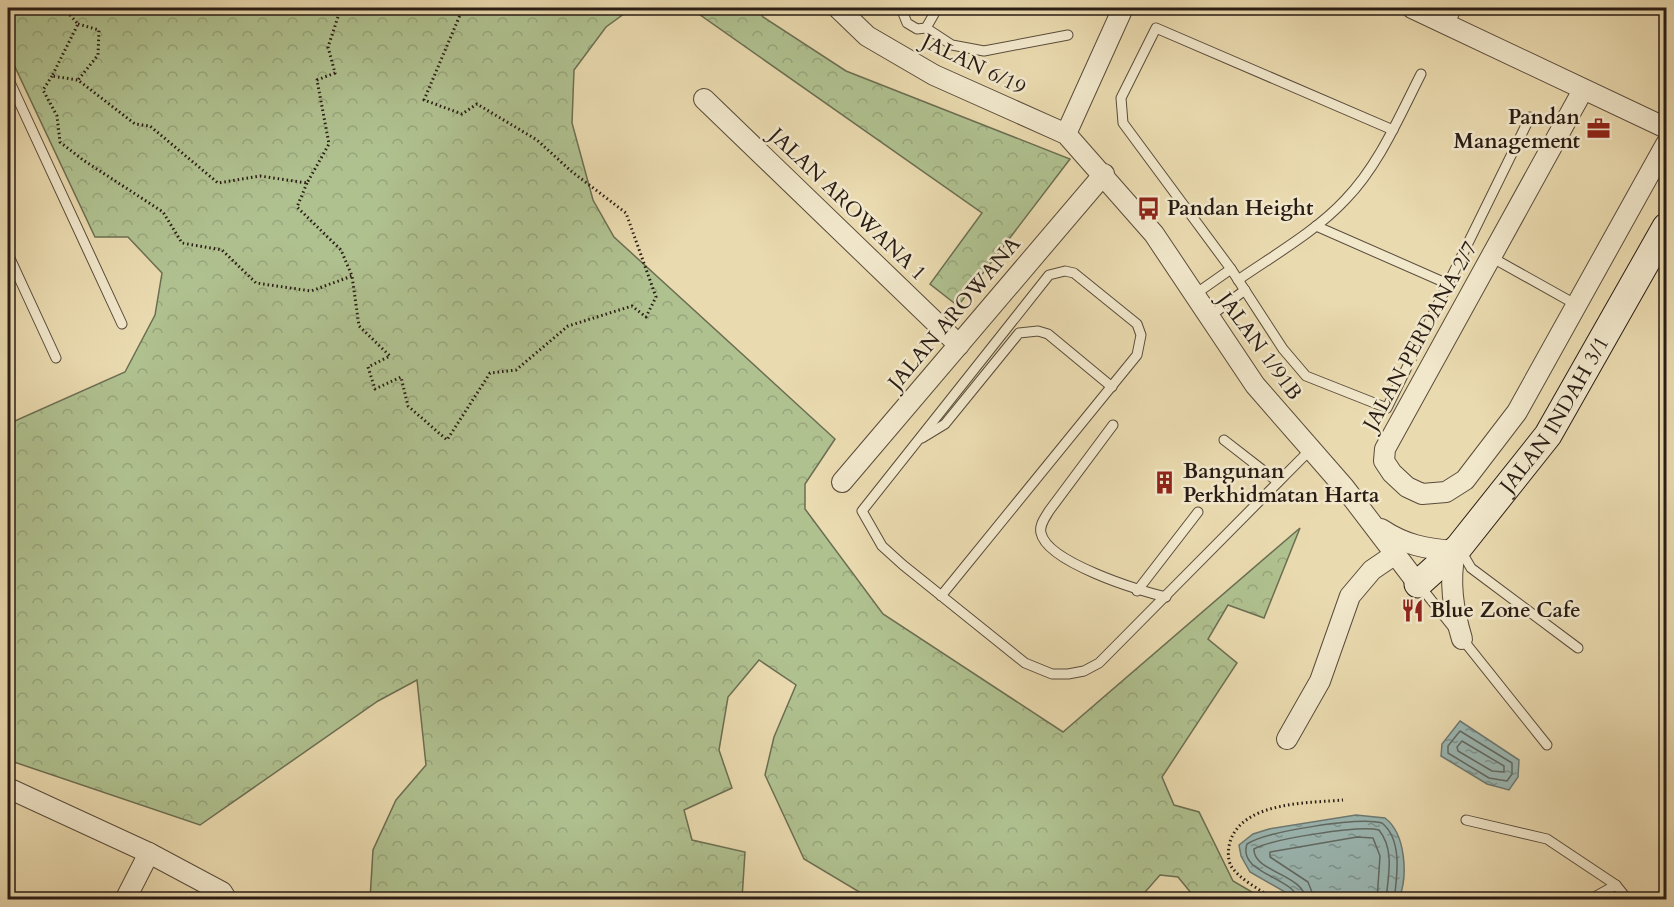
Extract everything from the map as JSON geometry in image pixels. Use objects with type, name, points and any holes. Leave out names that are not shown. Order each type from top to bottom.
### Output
[{"type":"street","name":"JALAN 6/19","points":[[838,8],[867,36],[934,75],[1066,134]]},
{"type":"street","points":[[1066,134],[1123,8]]},
{"type":"street","points":[[1412,8],[1453,16],[1583,90],[1666,128]]},
{"type":"street","name":"JALAN PERDANA 2/7","points":[[1583,90],[1385,449],[1384,461],[1392,473],[1407,487],[1422,494],[1446,492],[1465,480],[1517,412],[1666,144]]},
{"type":"street","name":"JALAN AROWANA 1","points":[[704,99],[959,345]]},
{"type":"street","name":"JALAN 1/91B","points":[[1066,134],[1104,174],[1154,234],[1254,385],[1373,524],[1394,555],[1418,584]]},
{"type":"street","name":"JALAN AROWANA","points":[[842,482],[1104,174]]},
{"type":"street","name":"JALAN INDAH 3/1","points":[[1418,584],[1457,549],[1548,435],[1666,227]]},
{"type":"street","points":[[1373,524],[1401,542],[1427,549],[1457,549],[1451,573],[1452,595],[1462,639]]},
{"type":"street","points":[[1287,738],[1320,681],[1350,596],[1372,570],[1394,555]]},
{"type":"street","points":[[8,788],[149,853],[222,892],[227,900]]},
{"type":"street","points":[[125,900],[149,853]]},
{"type":"lane","points":[[901,8],[907,23],[917,29],[926,28],[952,45],[984,51],[1068,35]]},
{"type":"lane","points":[[926,28],[934,14],[933,8]]},
{"type":"lane","points":[[1393,130],[1156,28],[1121,98],[1123,123],[1231,269],[1283,349],[1306,376],[1387,408],[1530,117]]},
{"type":"lane","points":[[1238,280],[1316,226],[1352,192],[1393,130],[1421,74]]},
{"type":"lane","points":[[8,78],[122,324]]},
{"type":"lane","points":[[1316,226],[1448,284]]},
{"type":"lane","points":[[8,254],[56,358]]},
{"type":"lane","points":[[1491,257],[1575,304]]},
{"type":"lane","points":[[1194,295],[1231,269]]},
{"type":"lane","points":[[941,596],[1137,355],[1141,335],[1137,324],[1074,273],[1056,272],[1048,275],[862,511],[882,546],[941,596],[1026,663],[1045,672],[1068,674],[1084,671],[1098,663],[1311,449]]},
{"type":"lane","points":[[1209,317],[1245,290]]},
{"type":"lane","points":[[918,441],[945,424],[1019,333],[1038,331],[1048,334],[1112,387]]},
{"type":"lane","points":[[1113,425],[1049,512],[1042,524],[1041,532],[1045,540],[1056,550],[1086,570],[1137,591],[1166,597]]},
{"type":"lane","points":[[1224,440],[1278,482]]},
{"type":"lane","points":[[1137,591],[1198,512]]},
{"type":"lane","points":[[1457,549],[1471,568],[1578,648]]},
{"type":"lane","points":[[1418,584],[1547,746]]},
{"type":"lane","points":[[1466,820],[1547,839],[1616,885],[1628,900]]},
{"type":"lane","points":[[1589,900],[1616,885]]},
{"type":"path","points":[[64,8],[78,24],[99,30],[98,55],[78,80]]},
{"type":"path","points":[[70,15],[73,8]]},
{"type":"path","points":[[341,8],[328,47],[335,73],[317,80],[329,144],[297,207],[340,250],[352,276],[359,326],[390,356],[368,368],[375,389],[401,377],[408,406],[447,440],[490,373],[516,370],[568,326],[632,306],[646,317],[656,297],[626,213],[571,171],[537,140],[477,104],[462,114],[424,100],[463,8]]},
{"type":"path","points":[[78,24],[43,90],[57,116],[60,142],[83,160],[163,212],[182,243],[222,250],[256,283],[311,291],[352,276]]},
{"type":"path","points":[[52,76],[78,80],[135,124],[150,126],[218,183],[260,176],[308,183]]},
{"type":"path","points":[[1275,900],[1232,867],[1228,858],[1233,834],[1246,821],[1275,808],[1343,800]]},
{"type":"green space","points":[[8,8],[632,8],[606,27],[574,70],[572,123],[593,200],[614,237],[835,439],[805,484],[805,509],[883,614],[1063,732],[1300,528],[1264,618],[1228,605],[1208,639],[1237,663],[1162,777],[1174,805],[1199,812],[1233,881],[1264,899],[1196,899],[1178,877],[1160,875],[1139,899],[871,899],[804,859],[765,775],[774,737],[796,685],[759,660],[728,697],[719,750],[732,788],[684,810],[692,840],[745,852],[742,899],[370,899],[373,850],[396,800],[426,765],[417,680],[378,701],[200,825],[8,760],[8,424],[125,372],[155,315],[162,273],[128,237],[95,237],[8,52]]},
{"type":"green space","points":[[680,8],[757,8],[763,17],[846,71],[1070,159],[958,306],[930,284],[982,213],[693,10]]},
{"type":"water","points":[[1460,721],[1519,760],[1518,777],[1509,790],[1487,784],[1441,756],[1442,744]]},
{"type":"water","points":[[1356,815],[1385,818],[1397,834],[1404,867],[1404,879],[1399,899],[1297,899],[1250,872],[1241,856],[1239,845],[1253,834],[1269,829]]},
{"type":"place","name":"Pandan Management","points":[[1598,129]]},
{"type":"place","name":"Pandan Height","points":[[1149,208]]},
{"type":"place","name":"Bangunan Perkhidmatan Harta","points":[[1165,483]]},
{"type":"place","name":"Blue Zone Cafe","points":[[1412,610]]}]
